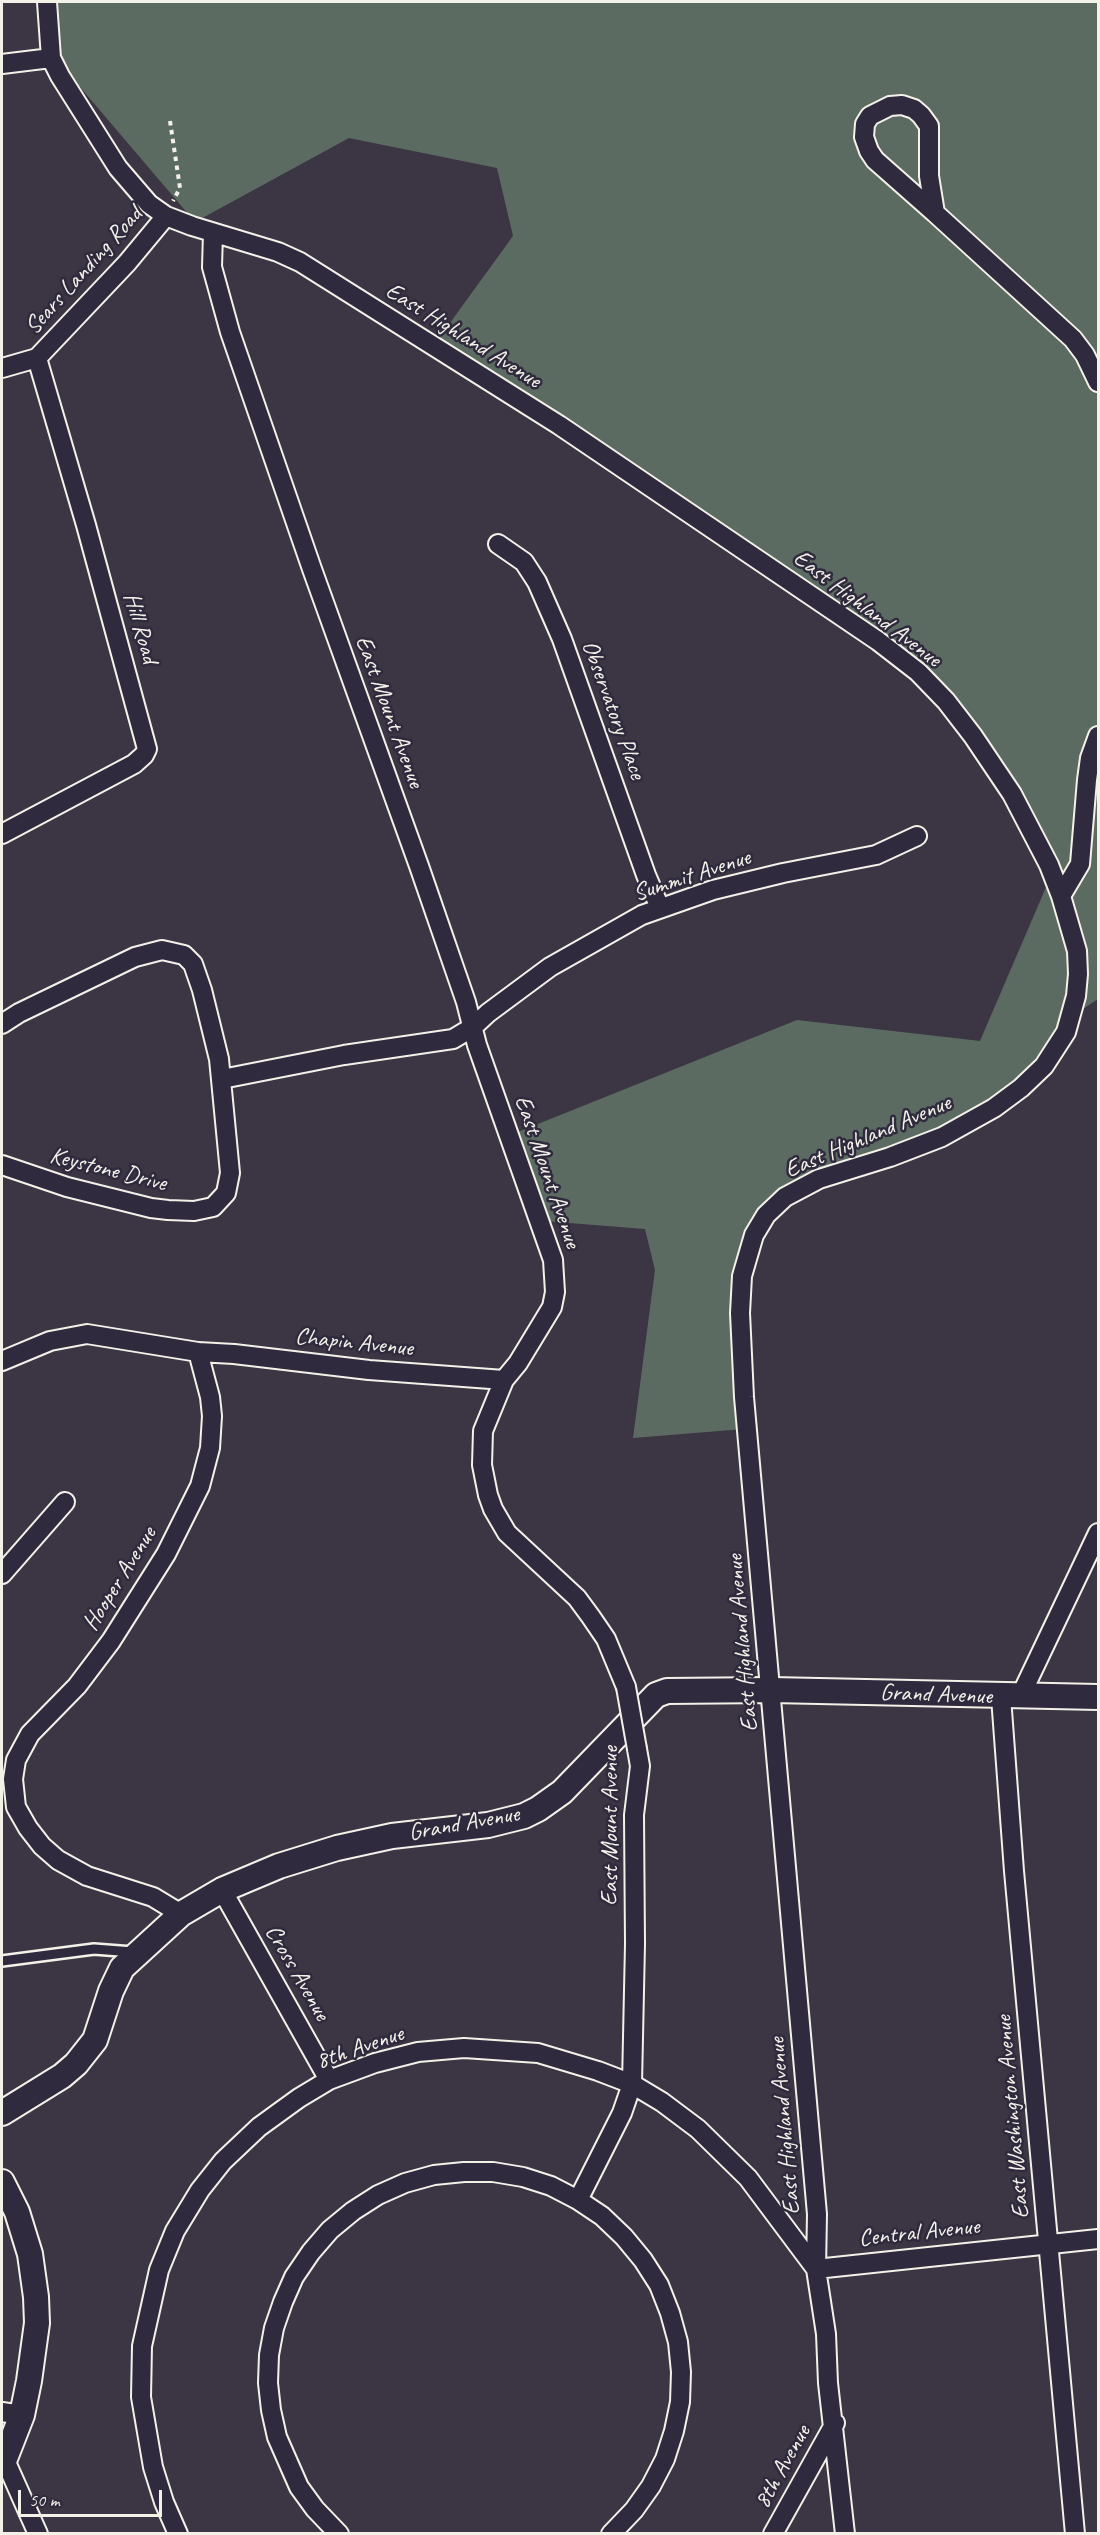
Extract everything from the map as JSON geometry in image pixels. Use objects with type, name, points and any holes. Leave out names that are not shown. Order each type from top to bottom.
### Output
[{"type":"street","name":"East Highland Avenue","points":[[47,2],[51,58],[78,108],[117,168],[149,204],[166,216],[213,233],[278,252],[300,262],[559,425],[878,641],[918,672],[946,701],[973,736],[1012,794],[1061,896],[1077,951],[1076,996],[1066,1032],[1044,1066],[1021,1089],[994,1108],[942,1137],[890,1157],[819,1179],[785,1197],[766,1215],[754,1235],[747,1252],[742,1276],[740,1313],[742,1365],[818,2214],[816,2269],[826,2334],[828,2383],[835,2423],[845,2534]]},
{"type":"street","points":[[2,64],[51,58]]},
{"type":"street","points":[[935,213],[929,176],[928,126],[914,109],[902,105],[890,106],[877,111],[865,124],[864,137],[869,151],[894,178],[1073,339],[1085,355],[1098,382]]},
{"type":"street","name":"Sears Landing Road","points":[[2,368],[37,358],[127,263],[166,216]]},
{"type":"street","name":"East Mount Avenue","points":[[213,233],[212,267],[230,332],[419,866],[553,1260],[555,1292],[552,1307],[524,1354],[504,1380],[488,1415],[481,1447],[482,1465],[493,1509],[515,1542],[577,1598],[606,1639],[626,1687],[638,1749],[640,1766],[634,1815],[635,1944],[632,2084],[622,2113],[578,2199]]},
{"type":"street","name":"Hill Road","points":[[2,834],[134,764],[144,756],[147,749],[86,525],[37,358]]},
{"type":"street","name":"Observatory Place","points":[[498,544],[524,562],[537,582],[562,639],[646,875],[660,908]]},
{"type":"street","points":[[1061,896],[1080,864],[1090,758],[1098,736]]},
{"type":"street","name":"Summit Avenue","points":[[473,1027],[488,1013],[550,967],[642,915],[713,890],[783,873],[876,855],[918,836]]},
{"type":"street","name":"Keystone Drive","points":[[2,1024],[19,1013],[135,957],[162,950],[176,952],[189,960],[205,1001],[222,1079],[229,1181],[226,1193],[213,1207],[194,1211],[151,1208],[67,1187],[2,1165]]},
{"type":"street","points":[[222,1079],[344,1055],[445,1041],[473,1027]]},
{"type":"street","points":[[2,1361],[50,1341],[87,1334],[198,1352]]},
{"type":"street","name":"Chapin Avenue","points":[[198,1352],[369,1370],[504,1380]]},
{"type":"street","name":"Hooper Avenue","points":[[181,1914],[153,1897],[87,1876],[58,1860],[42,1846],[16,1807],[13,1779],[16,1760],[30,1734],[77,1686],[111,1641],[166,1554],[200,1485],[210,1448],[212,1416],[210,1397],[198,1352]]},
{"type":"street","points":[[2,1574],[65,1502]]},
{"type":"street","name":"East Washington Avenue","points":[[1074,2534],[1014,1871],[1011,1697],[1098,1533]]},
{"type":"street","name":"Grand Avenue","points":[[2,2113],[62,2076],[76,2064],[95,2040],[111,1991],[122,1968],[181,1914],[222,1890],[279,1866],[337,1848],[392,1836],[488,1825],[525,1816],[562,1792],[656,1695],[667,1691],[772,1690],[1011,1697],[1098,1697]]},
{"type":"street","name":"Cross Avenue","points":[[222,1890],[330,2080]]},
{"type":"street","name":"8th Avenue","points":[[178,2534],[164,2502],[153,2467],[141,2397],[142,2346],[159,2270],[175,2230],[200,2190],[223,2161],[259,2127],[298,2098],[330,2080],[375,2063],[418,2052],[464,2048],[538,2054],[568,2061],[632,2084],[662,2102],[698,2129],[732,2161],[816,2269]]},
{"type":"street","points":[[339,2534],[315,2510],[299,2487],[280,2445],[271,2410],[268,2383],[274,2328],[294,2277],[330,2230],[353,2211],[378,2195],[405,2183],[434,2175],[464,2172],[494,2172],[523,2177],[551,2186],[578,2199],[602,2216],[624,2237],[654,2277],[670,2313],[678,2342],[681,2372],[680,2402],[674,2431],[665,2459],[640,2502],[611,2534]]},
{"type":"street","points":[[2,2182],[24,2232],[30,2254],[36,2297],[34,2353],[12,2414],[3,2463],[38,2534]]},
{"type":"street","name":"Central Avenue","points":[[816,2269],[1098,2239]]},
{"type":"street","name":"8th Avenue","points":[[773,2534],[835,2423]]},
{"type":"lane","points":[[2,1961],[94,1949],[138,1952]]},
{"type":"path","points":[[166,216],[180,188],[170,120]]},
{"type":"green space","points":[[58,2],[1098,2],[1098,999],[1071,1017],[995,1106],[772,1212],[736,1288],[744,1429],[633,1438],[655,1270],[645,1229],[544,1221],[513,1134],[797,1020],[980,1041],[1056,864],[924,680],[434,345],[513,236],[497,168],[349,138],[195,222],[51,53]]}]
